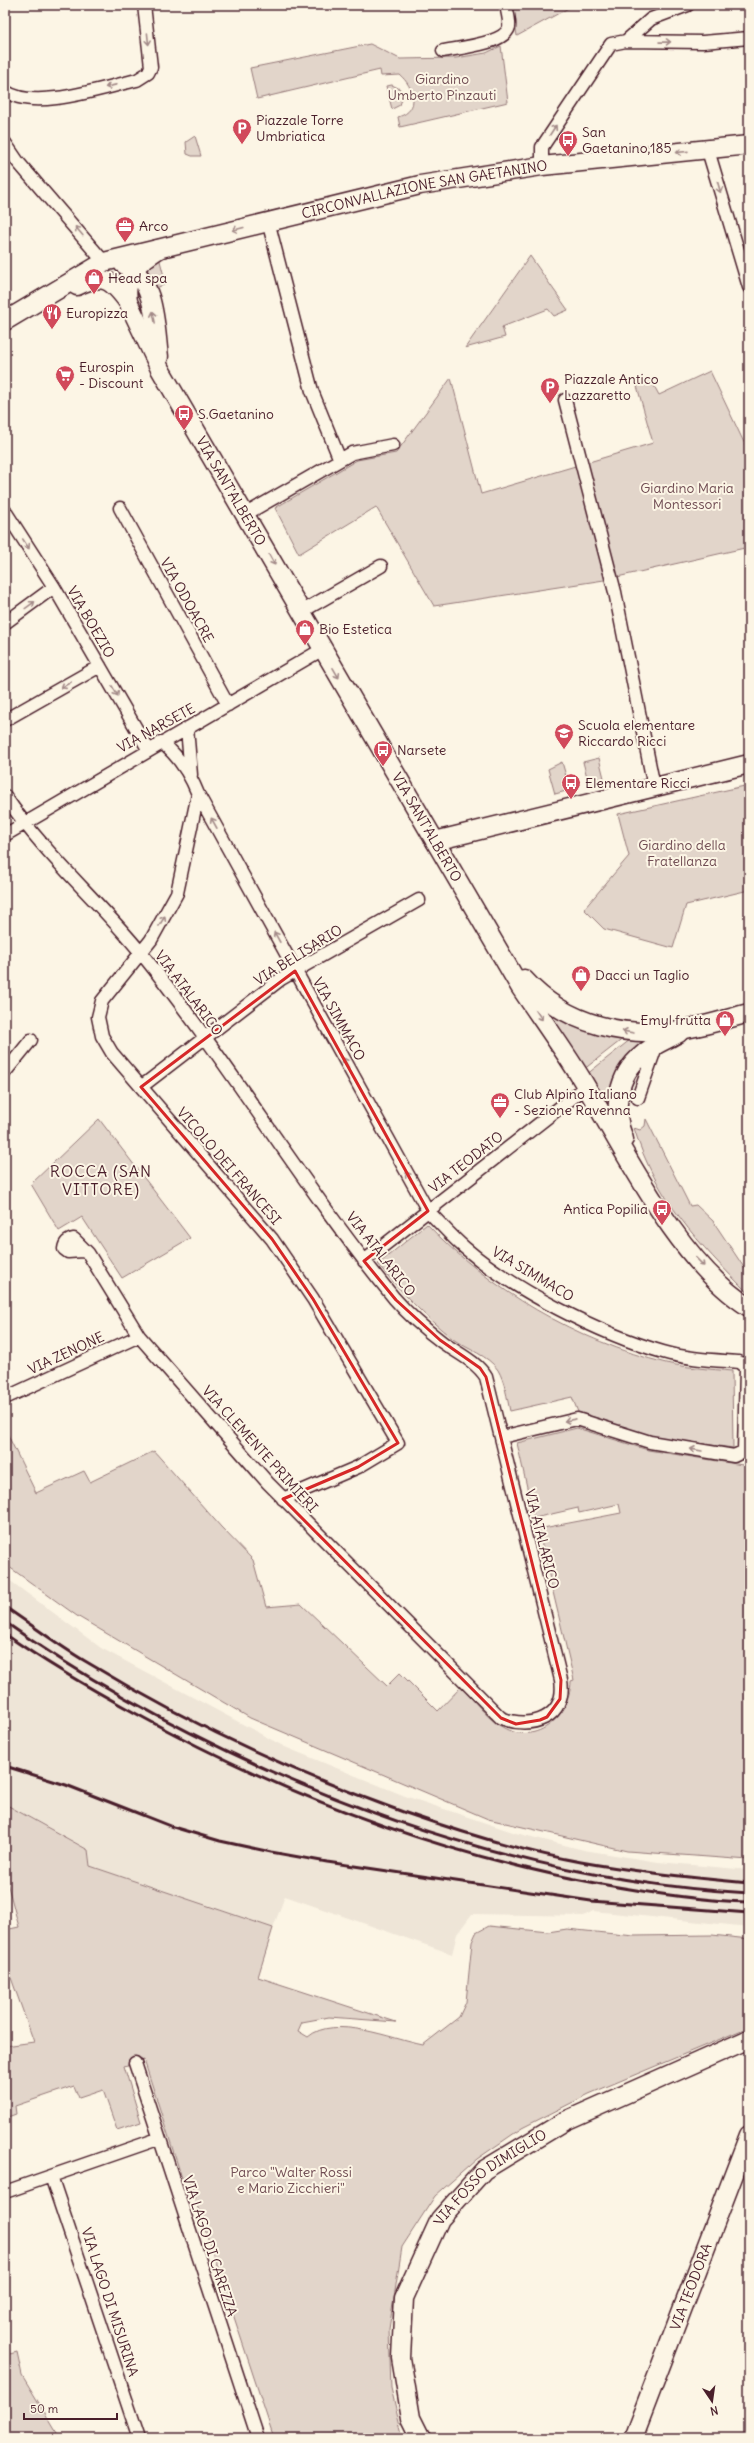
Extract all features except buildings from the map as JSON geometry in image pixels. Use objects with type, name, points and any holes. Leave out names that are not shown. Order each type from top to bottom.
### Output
[{"type":"street","points":[[5,91],[22,97],[48,99],[137,80],[148,73],[151,67],[144,5]]},
{"type":"street","points":[[443,51],[495,40],[504,34],[509,27],[506,5]]},
{"type":"street","points":[[626,41],[651,19],[688,5]]},
{"type":"street","points":[[542,166],[542,147],[611,44],[626,41],[696,42],[749,38]]},
{"type":"street","points":[[5,143],[22,167],[67,217],[104,262],[122,264],[133,268],[159,248]]},
{"type":"street","name":"CIRCONVALLAZIONE SAN GAETANINO","points":[[5,321],[104,262],[420,185],[542,166],[749,145]]},
{"type":"street","points":[[711,149],[710,157],[749,287]]},
{"type":"street","points":[[268,221],[310,384],[340,460]]},
{"type":"street","name":"VIA SANT'ALBERTO","points":[[160,369],[154,316],[142,277],[133,268],[128,281],[128,302],[160,369],[246,514],[322,650],[505,958],[520,987],[586,1087],[674,1232],[720,1283],[749,1307]]},
{"type":"street","points":[[5,327],[93,278],[109,280],[128,302]]},
{"type":"street","points":[[565,400],[615,592],[654,787]]},
{"type":"street","points":[[246,514],[352,453],[394,445]]},
{"type":"street","name":"VIA ODOACRE","points":[[120,508],[228,705]]},
{"type":"street","name":"VIA BOEZIO","points":[[5,511],[54,587],[148,749]]},
{"type":"street","points":[[301,612],[381,566]]},
{"type":"street","points":[[5,623],[54,587]]},
{"type":"street","name":"VIA NARSETE","points":[[5,834],[148,749],[228,705],[322,650]]},
{"type":"street","points":[[5,720],[100,666]]},
{"type":"street","name":"VIA SIMMACO","points":[[187,728],[191,776],[198,794],[428,1211],[464,1247],[505,1278],[573,1316],[625,1340],[664,1353],[739,1362],[746,1368],[744,1451],[734,1456],[650,1442],[577,1419],[502,1437]]},
{"type":"street","name":"VIA SIMMACO","points":[[161,742],[170,749],[191,776]]},
{"type":"street","points":[[435,841],[749,764]]},
{"type":"street","name":"VICOLO DEI FRANCESI","points":[[198,794],[177,893],[141,954],[102,1001],[98,1017],[102,1036],[112,1053],[218,1174],[272,1239],[313,1299],[398,1442],[358,1467],[283,1499]]},
{"type":"street","name":"VIA ATALARICO","points":[[5,796],[23,823],[141,954],[205,1038],[364,1261],[396,1300],[440,1340],[480,1368],[491,1390],[561,1680],[563,1689],[560,1699],[547,1717],[540,1720],[523,1724],[501,1718],[433,1648]]},
{"type":"street","name":"VIA BELISARIO","points":[[141,1087],[281,979],[419,900]]},
{"type":"street","name":"VIA SANT'ALBERTO","points":[[505,958],[531,987],[551,1004],[571,1016],[597,1026],[634,1033],[689,1029]]},
{"type":"street","name":"VIA SANT'ALBERTO","points":[[656,1204],[641,1169],[623,1138],[616,1109],[622,1084],[629,1068],[642,1054],[657,1044],[689,1029],[749,1013]]},
{"type":"street","points":[[5,1072],[31,1040]]},
{"type":"street","points":[[638,1098],[657,1044]]},
{"type":"street","name":"VIA TEODATO","points":[[364,1261],[586,1087]]},
{"type":"street","name":"VIA CLEMENTE PRIMIERI","points":[[88,1253],[139,1336],[283,1499],[433,1648]]},
{"type":"street","name":"VIA ZENONE","points":[[5,1398],[139,1336]]},
{"type":"street","name":"VIA FOSSO DIMIGLIO","points":[[421,2438],[411,2418],[401,2358],[404,2298],[440,2219],[484,2170],[565,2121],[749,2039]]},
{"type":"street","name":"VIA LAGO DI CAREZZA","points":[[135,2063],[158,2139],[258,2438]]},
{"type":"street","name":"VIA TEODORA","points":[[633,2438],[749,2136]]},
{"type":"street","points":[[5,2192],[158,2139]]},
{"type":"street","name":"VIA LAGO DI MISURINA","points":[[51,2176],[139,2438]]},
{"type":"highlighted area","points":[[295,971],[428,1211],[364,1261],[396,1300],[440,1340],[480,1368],[486,1377],[561,1680],[560,1699],[547,1717],[540,1720],[516,1724],[501,1718],[283,1499],[358,1467],[398,1443],[313,1299],[272,1239],[141,1087]]},
{"type":"shaded area","points":[[5,1577],[101,1648],[285,1747],[405,1796],[516,1833],[584,1850],[658,1862],[749,1870],[749,1927],[593,1911],[584,1916],[472,1914],[457,1934],[452,1954],[285,1896],[273,1928],[90,1866],[88,1850],[5,1804]]},
{"type":"green space","points":[[512,5],[574,5],[517,36]]},
{"type":"green space","name":"Giardino Umberto Pinzauti","points":[[370,44],[400,59],[456,58],[486,53],[501,46],[508,102],[400,127],[398,117],[406,114],[413,104],[413,98],[409,85],[400,75],[381,76],[380,70],[257,99],[250,68]]},
{"type":"green space","points":[[392,85],[400,89],[402,99],[400,105],[392,109],[386,86]]},
{"type":"green space","points":[[195,136],[201,156],[192,156],[187,154],[186,142]]},
{"type":"green space","points":[[530,256],[568,310],[554,316],[548,309],[502,327],[505,337],[465,348]]},
{"type":"green space","points":[[159,257],[166,284],[151,290],[144,274],[145,265]]},
{"type":"green space","name":"Giardino Maria Montessori","points":[[710,371],[749,453],[749,547],[604,580],[434,606],[376,507],[299,554],[275,508],[357,460],[396,453],[451,378],[481,494],[653,443],[637,386],[652,382],[659,395]]},
{"type":"green space","points":[[599,758],[604,778],[588,781],[583,762]]},
{"type":"green space","points":[[562,762],[570,790],[555,794],[548,769]]},
{"type":"green space","name":"Giardino della Fratellanza","points":[[749,785],[749,890],[686,905],[673,948],[604,929],[584,909],[629,856],[618,814]]},
{"type":"green space","points":[[548,1009],[624,1038],[583,1070],[544,1011]]},
{"type":"green space","points":[[650,1038],[636,1052],[616,1127],[586,1075],[631,1039]]},
{"type":"green space","points":[[99,1119],[190,1238],[122,1278],[82,1217],[59,1231],[31,1184]]},
{"type":"green space","points":[[646,1119],[690,1206],[696,1205],[713,1221],[749,1275],[749,1294],[696,1238],[666,1198],[643,1153],[634,1128],[640,1130],[645,1126]]},
{"type":"green space","points":[[427,1224],[451,1248],[506,1291],[568,1327],[633,1354],[666,1363],[732,1371],[733,1448],[655,1437],[578,1412],[572,1397],[510,1411],[506,1390],[498,1370],[494,1365],[483,1356],[453,1339],[432,1322],[378,1264]]},
{"type":"green space","points":[[577,1428],[648,1450],[749,1466],[749,1860],[627,1851],[488,1819],[250,1718],[77,1616],[5,1564],[5,1429],[36,1493],[84,1471],[90,1482],[154,1451],[221,1527],[253,1560],[266,1607],[301,1604],[387,1686],[400,1673],[438,1711],[461,1687],[484,1712],[499,1725],[512,1732],[525,1733],[537,1731],[548,1726],[557,1718],[564,1707],[569,1694],[571,1681],[574,1680],[538,1529],[621,1513],[619,1504],[579,1513],[578,1508],[534,1518],[517,1443]]},
{"type":"green space","name":"Parco \"Walter Rossi e Mario Zicchieri\"","points":[[5,1804],[88,1850],[90,1866],[273,1928],[258,1977],[396,2022],[329,2017],[302,2022],[298,2031],[308,2037],[319,2030],[348,2028],[364,2030],[423,2045],[459,2017],[466,2002],[472,1942],[476,1933],[489,1926],[548,1932],[567,1929],[634,1936],[712,1935],[749,1939],[749,2027],[589,2094],[522,2128],[477,2159],[435,2196],[402,2247],[389,2329],[391,2388],[403,2438],[274,2438],[188,2178],[182,2178],[144,2060],[124,2066],[141,2122],[117,2130],[103,2090],[79,2098],[74,2086],[15,2106],[16,2114],[5,2118],[5,2046],[34,2042],[5,1961],[5,1930],[19,1927],[5,1875]]},
{"type":"green space","points":[[5,2339],[10,2354],[17,2352],[22,2375],[60,2438],[5,2438]]},
{"type":"railway","points":[[5,1607],[75,1655],[123,1684],[162,1705],[282,1764],[364,1798],[449,1828],[514,1847],[559,1858],[644,1872],[749,1883]]},
{"type":"railway","points":[[5,1622],[36,1644],[100,1684],[199,1737],[268,1770],[384,1817],[503,1854],[563,1868],[624,1880],[686,1888],[749,1893]]},
{"type":"railway","points":[[5,1634],[85,1685],[190,1742],[246,1770],[361,1818],[480,1856],[540,1871],[601,1884],[656,1893],[712,1900],[749,1902]]},
{"type":"railway","points":[[5,1766],[66,1785],[173,1827],[220,1841],[271,1852],[327,1862],[591,1901],[749,1913]]},
{"type":"place","name":"Piazzale Torre Umbriatica","points":[[242,145]]},
{"type":"place","name":"San Gaetanino,185","points":[[568,157]]},
{"type":"place","name":"Arco","points":[[125,243]]},
{"type":"place","name":"Head spa","points":[[94,295]]},
{"type":"place","name":"Europizza","points":[[52,330]]},
{"type":"place","name":"Eurospin - Discount","points":[[65,392]]},
{"type":"place","name":"Piazzale Antico Lazzaretto","points":[[550,404]]},
{"type":"place","name":"S.Gaetanino","points":[[184,431]]},
{"type":"place","name":"Bio Estetica","points":[[305,646]]},
{"type":"place","name":"Scuola elementare Riccardo Ricci","points":[[564,750]]},
{"type":"place","name":"Narsete","points":[[383,767]]},
{"type":"place","name":"Elementare Ricci","points":[[571,800]]},
{"type":"place","name":"Dacci un Taglio","points":[[581,992]]},
{"type":"place","name":"Emyl frutta","points":[[725,1037]]},
{"type":"place","name":"Club Alpino Italiano - Sezione Ravenna","points":[[500,1119]]},
{"type":"place","name":"Antica Popilia","points":[[662,1226]]},
{"type":"district","name":"ROCCA (SAN VITTORE)","points":[[101,1180]]}]
